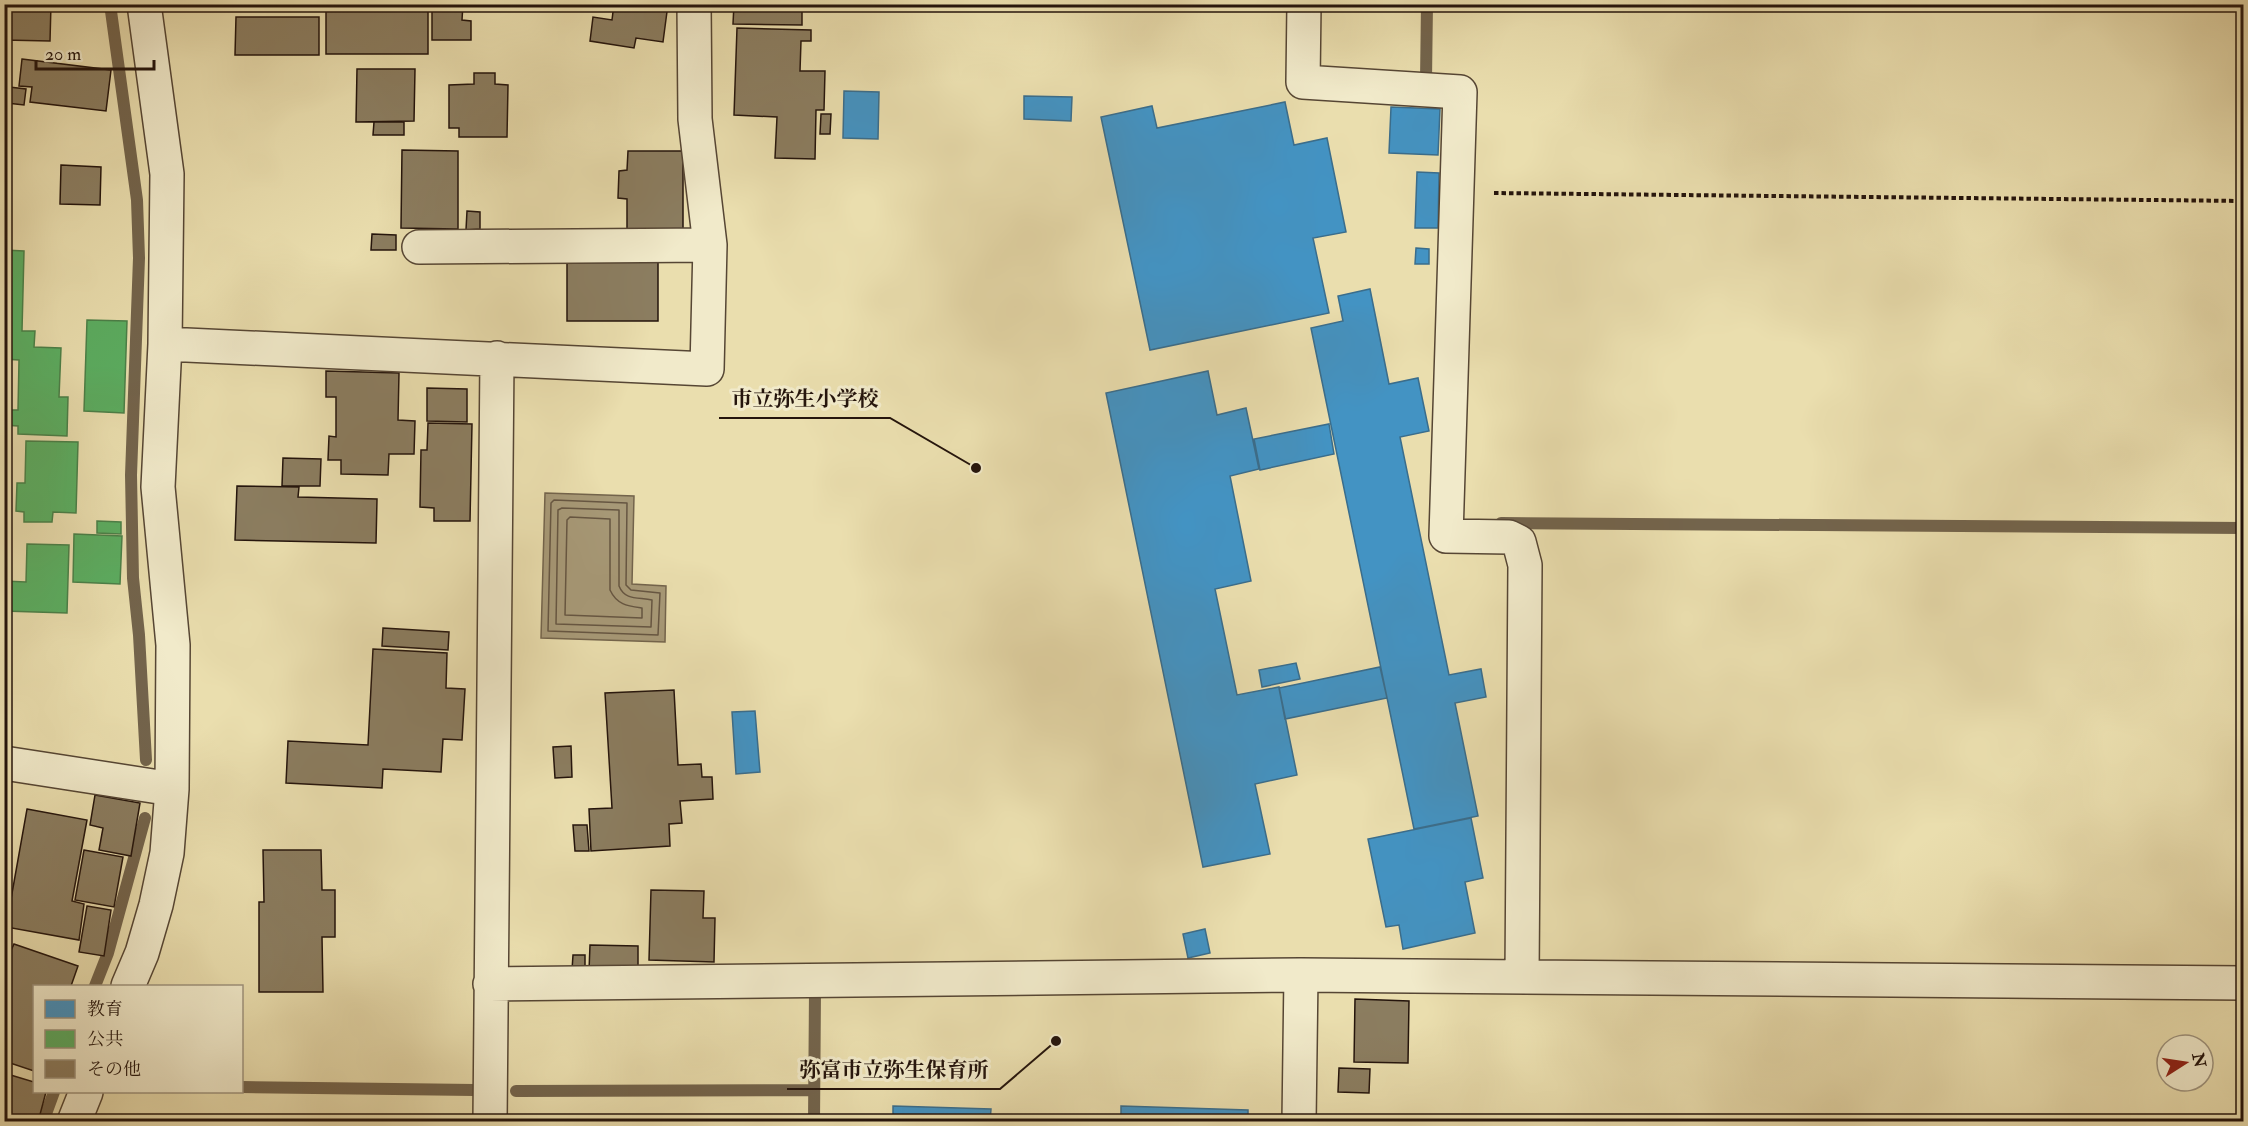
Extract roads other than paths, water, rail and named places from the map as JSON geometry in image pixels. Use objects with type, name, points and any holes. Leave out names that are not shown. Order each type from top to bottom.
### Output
[{"type":"street","points":[[129,985],[156,905],[167,853],[172,789],[172,645],[158,487],[165,344],[167,174],[144,4]]},
{"type":"street","points":[[165,344],[707,369],[710,245],[695,119],[694,4]]},
{"type":"street","points":[[1304,4],[1303,82],[1460,92],[1446,536],[1509,537],[1519,542],[1525,565],[1522,976]]},
{"type":"street","points":[[419,247],[710,245]]},
{"type":"street","points":[[490,1122],[497,358]]},
{"type":"street","points":[[4,763],[172,789]]},
{"type":"street","points":[[1299,1122],[1301,975]]},
{"type":"street","points":[[490,984],[1301,975],[2244,983]]},
{"type":"street","points":[[74,1122],[86,1093]]},
{"type":"water","points":[[545,493],[634,496],[632,584],[666,586],[665,642],[541,638]]},
{"type":"waterway","points":[[110,4],[137,200],[139,258],[131,475],[133,578],[139,635],[146,760]]},
{"type":"waterway","points":[[1426,80],[1427,4]]},
{"type":"waterway","points":[[1501,523],[2244,528]]},
{"type":"waterway","points":[[95,985],[108,953],[145,818]]},
{"type":"waterway","points":[[814,1122],[815,991]]},
{"type":"waterway","points":[[243,1087],[474,1090]]},
{"type":"waterway","points":[[516,1091],[814,1090]]},
{"type":"waterway","points":[[43,1122],[54,1093]]},
{"type":"place","name":"市立弥生小学校","points":[[976,468]]},
{"type":"place","name":"弥富市立弥生保育所","points":[[1056,1041]]}]
